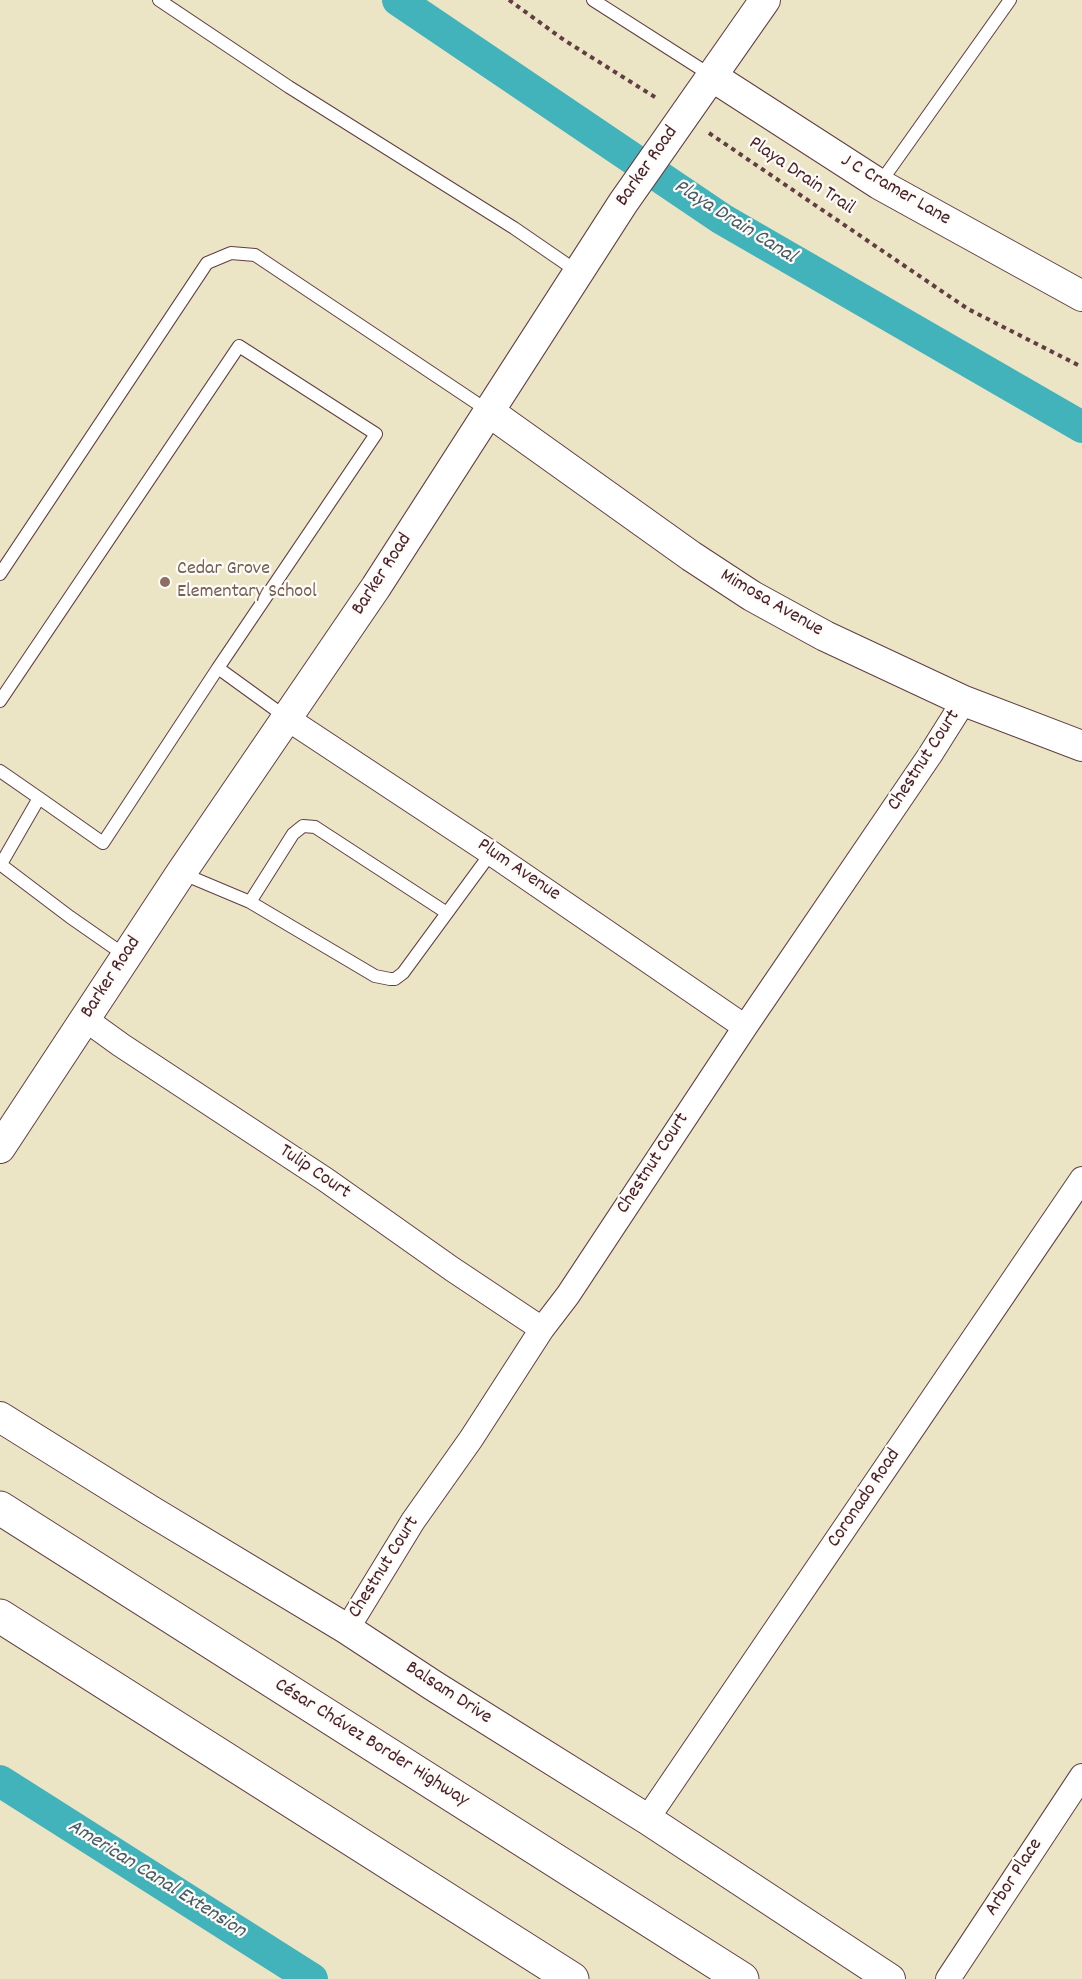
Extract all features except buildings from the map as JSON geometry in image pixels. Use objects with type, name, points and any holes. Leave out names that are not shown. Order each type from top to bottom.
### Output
[{"type":"highway","name":"César Chávez Border Highway","points":[[0,1508],[742,1979]]},
{"type":"highway","points":[[0,1616],[572,1979]]},
{"type":"street","name":"Barker Road","points":[[0,1148],[181,873],[376,587],[623,203],[765,0]]},
{"type":"street","name":"J C Cramer Lane","points":[[713,77],[879,184],[1082,296]]},
{"type":"street","name":"Mimosa Avenue","points":[[488,411],[691,556],[752,596],[825,636],[964,701],[1082,746]]},
{"type":"street","name":"Chestnut Court","points":[[347,1629],[413,1521],[471,1439],[542,1329],[568,1295],[964,701]]},
{"type":"street","name":"Plum Avenue","points":[[288,719],[491,852],[745,1027]]},
{"type":"street","name":"Tulip Court","points":[[85,1019],[122,1046],[326,1180],[542,1329]]},
{"type":"street","name":"Coronado Road","points":[[648,1819],[1082,1179]]},
{"type":"street","name":"Balsam Drive","points":[[0,1417],[347,1629],[648,1819],[890,1979]]},
{"type":"street","name":"Arbor Place","points":[[948,1979],[1082,1776]]},
{"type":"lane","points":[[159,0],[288,87],[514,228],[578,272]]},
{"type":"lane","points":[[593,0],[713,77]]},
{"type":"lane","points":[[879,184],[1010,0]]},
{"type":"lane","points":[[0,574],[207,263],[231,253],[255,255],[488,411]]},
{"type":"lane","points":[[0,701],[239,346],[376,434],[103,843],[0,771]]},
{"type":"lane","points":[[218,668],[288,719]]},
{"type":"lane","points":[[39,798],[1,864],[126,956]]},
{"type":"lane","points":[[250,902],[293,834],[303,826],[315,828],[447,913]]},
{"type":"lane","points":[[181,873],[250,902],[382,979],[395,979],[403,974],[491,852]]},
{"type":"path","name":"Playa Drain Trail","points":[[508,0],[564,40],[676,127],[968,309],[1082,367]]},
{"type":"waterway","name":"Playa Drain Canal","points":[[398,0],[722,219],[1082,427]]},
{"type":"waterway","name":"American Canal Extension","points":[[0,1781],[312,1979]]},
{"type":"place","name":"Cedar Grove Elementary School","points":[[165,582]]}]
